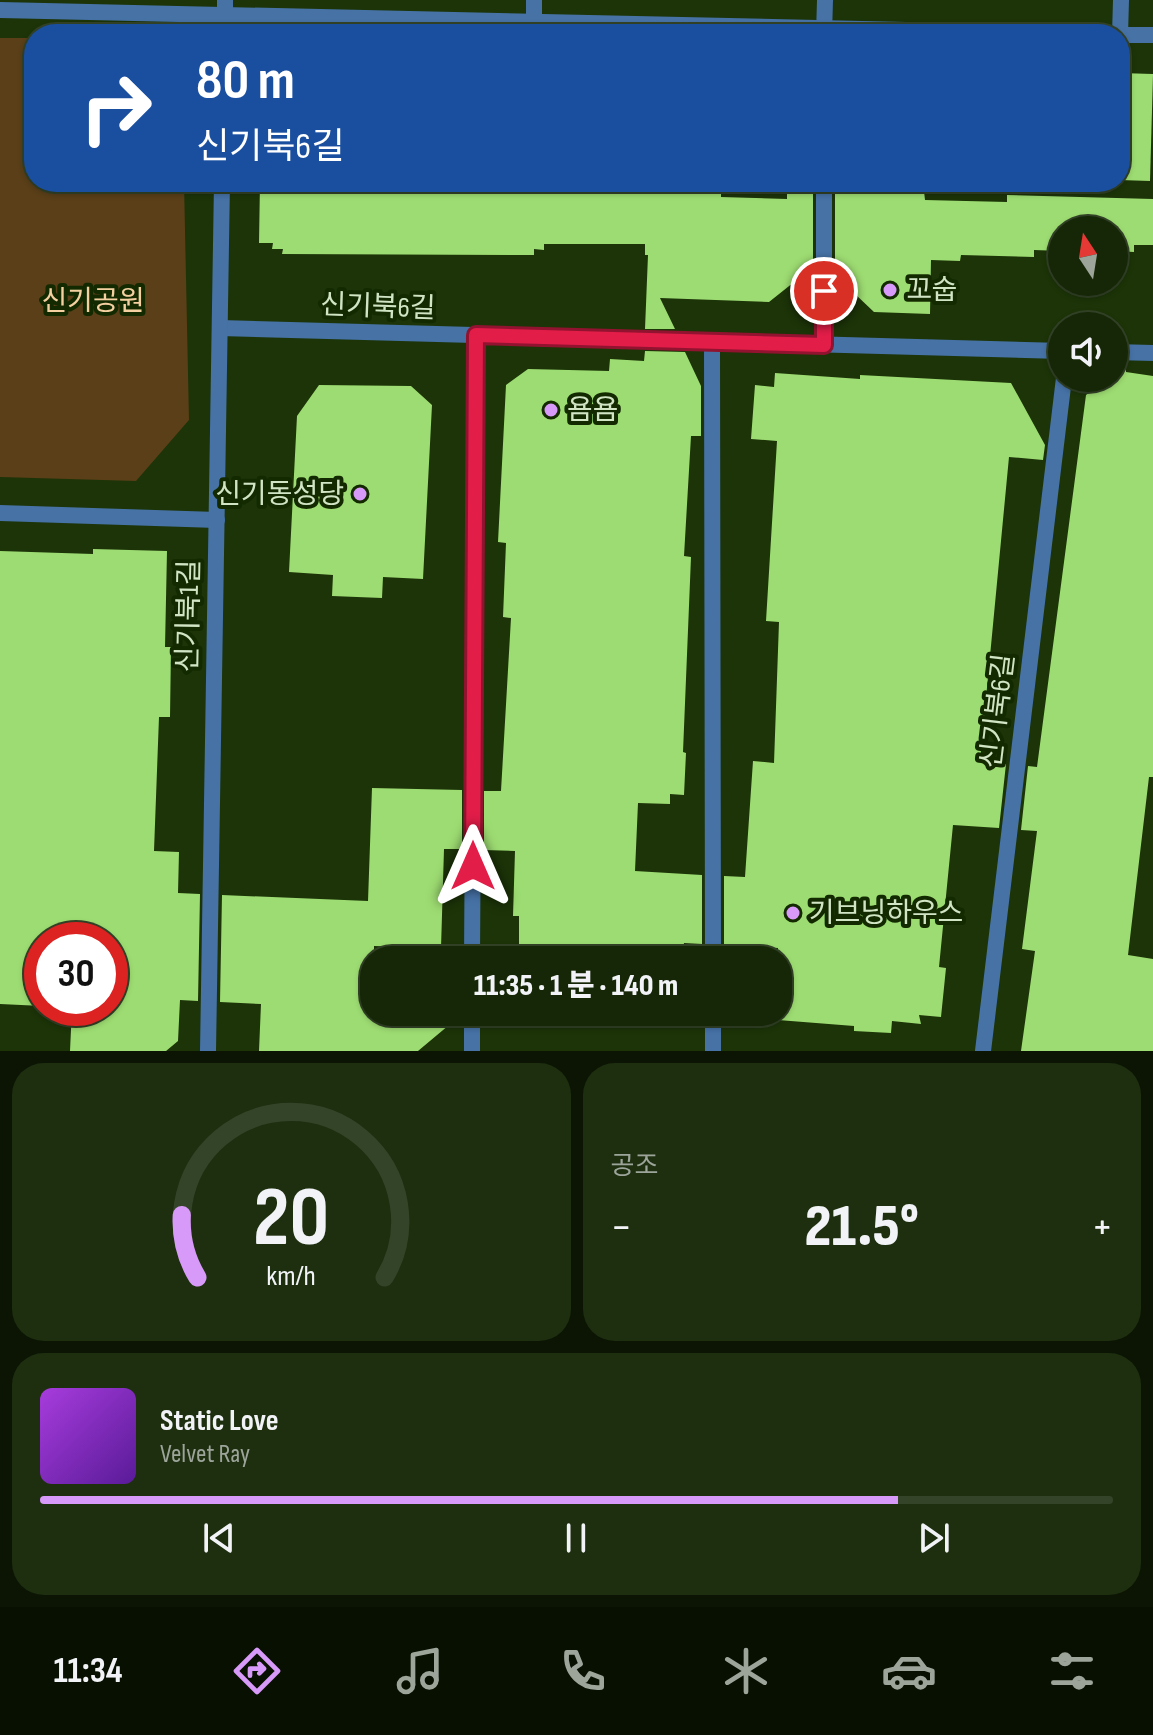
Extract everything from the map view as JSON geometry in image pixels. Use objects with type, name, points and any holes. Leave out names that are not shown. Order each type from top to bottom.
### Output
[{"type":"street","points":[[534,0],[534,22]]},
{"type":"street","points":[[824,24],[825,0]]},
{"type":"street","points":[[1120,24],[1121,0]]},
{"type":"street","points":[[0,10],[225,7],[598,24]]},
{"type":"street","points":[[1130,35],[1153,35]]},
{"type":"street","name":"신기북1길","points":[[208,1051],[222,192]]},
{"type":"street","points":[[824,192],[824,345]]},
{"type":"street","name":"신기북6길","points":[[220,328],[1048,351]]},
{"type":"street","points":[[472,946],[476,335]]},
{"type":"street","points":[[712,342],[713,946]]},
{"type":"street","points":[[1128,352],[1153,353]]},
{"type":"street","name":"신기북6길","points":[[983,1051],[1062,392]]},
{"type":"street","points":[[0,513],[217,520]]},
{"type":"street","points":[[472,1026],[472,1051]]},
{"type":"street","points":[[713,1026],[713,1051]]},
{"type":"green space","name":"신기공원","points":[[0,38],[24,38],[24,192],[184,192],[189,420],[136,481],[0,477]]},
{"type":"building","points":[[1130,73],[1153,74],[1150,181],[1130,180]]},
{"type":"building","points":[[260,192],[721,192],[721,197],[787,199],[787,192],[813,192],[813,267],[769,302],[660,298],[675,329],[645,329],[648,255],[645,255],[645,244],[544,244],[544,250],[534,249],[534,255],[282,254],[283,249],[272,249],[273,243],[259,243]]},
{"type":"building","points":[[835,192],[924,192],[925,200],[1007,202],[1007,195],[1153,199],[1153,245],[1134,245],[1134,252],[1128,252],[1128,216],[1048,216],[1048,250],[1034,250],[1034,257],[961,255],[960,261],[931,260],[930,314],[874,312],[835,275]]},
{"type":"building","points":[[645,351],[685,352],[701,386],[701,436],[691,436],[684,556],[691,557],[684,795],[670,794],[670,804],[638,803],[635,871],[702,875],[702,944],[519,946],[519,916],[513,916],[515,851],[484,850],[484,791],[501,791],[511,618],[503,617],[506,543],[498,542],[506,385],[528,369],[609,371],[610,359],[644,361]]},
{"type":"building","points":[[1128,372],[1153,376],[1153,777],[1149,777],[1128,955],[1153,959],[1153,1051],[1021,1051],[1035,951],[1022,949],[1037,831],[1021,830],[1028,766],[1037,767],[1086,395],[1090,392],[1128,392]]},
{"type":"building","points":[[775,373],[1011,383],[1045,445],[1043,460],[1009,457],[980,761],[1006,764],[999,828],[953,825],[939,967],[946,968],[941,1017],[919,1015],[921,1024],[892,1021],[891,1033],[854,1031],[854,1026],[792,1021],[792,946],[724,945],[724,876],[745,877],[753,761],[774,763],[779,622],[766,621],[777,441],[751,439],[755,385],[774,387]]},
{"type":"building","name":"신기동성당","points":[[319,385],[411,386],[432,405],[423,579],[383,577],[382,598],[332,596],[333,575],[289,572],[297,416]]},
{"type":"building","points":[[93,549],[167,551],[165,647],[171,647],[170,717],[159,717],[154,851],[179,852],[178,893],[200,894],[198,1001],[180,1000],[178,1041],[166,1051],[70,1051],[71,1026],[128,1026],[128,922],[24,922],[24,1005],[0,1004],[0,551],[93,554]]},
{"type":"building","points":[[372,788],[462,790],[462,849],[444,849],[441,946],[360,946],[360,1026],[448,1026],[418,1051],[259,1051],[261,1004],[220,1002],[222,895],[368,901]]},
{"type":"place","name":"꼬숩","points":[[890,290]]},
{"type":"place","name":"욤욤","points":[[551,410]]},
{"type":"place","name":"신기동성당","points":[[360,494]]},
{"type":"place","name":"기브닝하우스","points":[[793,913]]},
{"type":"route","points":[[473,866],[476,335],[824,345],[824,291]]}]
